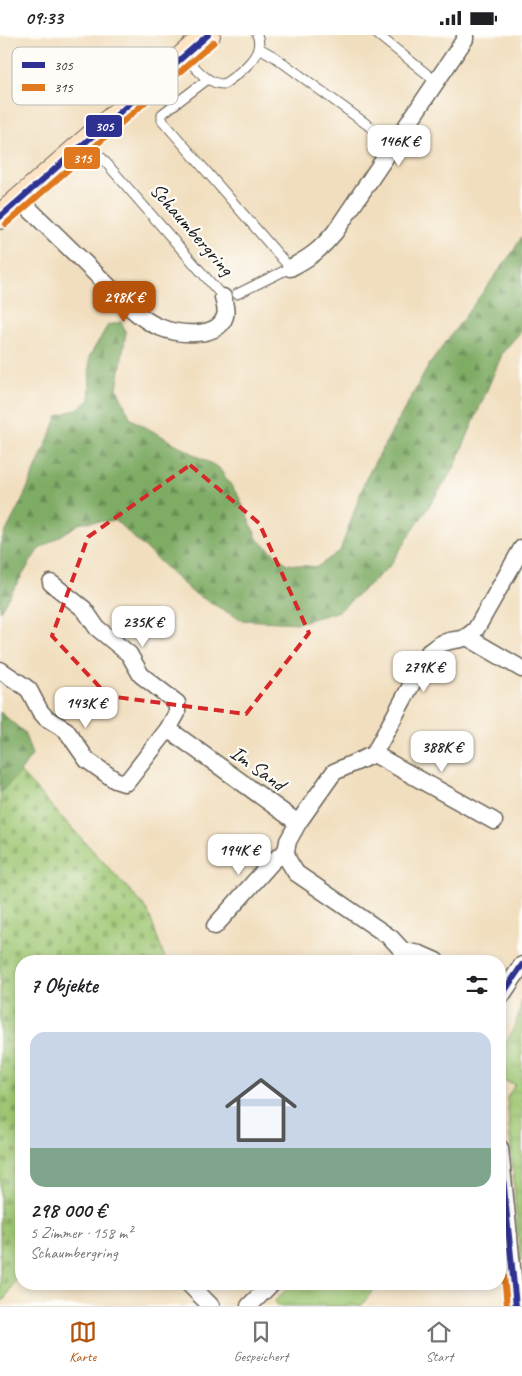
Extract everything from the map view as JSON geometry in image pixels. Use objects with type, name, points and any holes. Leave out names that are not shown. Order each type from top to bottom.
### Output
[{"type":"street","points":[[178,61],[208,35]]},
{"type":"street","name":"Schaumbergring","points":[[290,268],[309,258],[336,232],[437,82],[465,39],[465,35]]},
{"type":"street","points":[[0,217],[127,105]]},
{"type":"street","name":"Schaumbergring","points":[[19,199],[133,310],[143,319],[161,328],[194,334],[211,331],[221,323],[225,316],[230,295]]},
{"type":"street","points":[[397,955],[391,938],[296,873],[286,851],[288,841],[298,823],[334,772],[374,753],[429,651],[443,643],[461,641],[476,629],[522,547]]},
{"type":"street","points":[[0,670],[24,686],[46,717],[66,730],[87,759],[115,780],[126,782],[168,729],[177,713],[177,703],[141,675],[129,654],[97,628],[84,609],[51,583]]},
{"type":"street","points":[[467,637],[522,669]]},
{"type":"street","name":"Im Sand","points":[[168,729],[298,823]]},
{"type":"street","points":[[374,753],[494,821]]},
{"type":"street","points":[[215,926],[272,861],[286,851]]},
{"type":"street","points":[[408,955],[422,955]]},
{"type":"street","points":[[506,989],[522,965]]},
{"type":"street","points":[[506,1207],[516,1306]]},
{"type":"street","points":[[195,1290],[211,1306]]},
{"type":"street","points":[[249,1306],[265,1290]]},
{"type":"lane","points":[[184,56],[208,79],[218,85],[224,84],[252,59],[259,48],[257,35]]},
{"type":"lane","points":[[378,35],[437,82]]},
{"type":"lane","points":[[259,48],[275,57],[395,145]]},
{"type":"lane","points":[[178,102],[208,79]]},
{"type":"lane","points":[[174,105],[162,114],[162,120],[290,268]]},
{"type":"lane","name":"Schaumbergring","points":[[101,157],[230,295],[290,268]]},
{"type":"highlighted area","points":[[190,465],[259,523],[309,633],[246,714],[108,696],[52,636],[88,537]]},
{"type":"green space","points":[[522,236],[522,330],[503,352],[454,468],[389,567],[339,611],[298,623],[241,620],[192,592],[116,521],[82,522],[38,550],[0,611],[0,543],[24,496],[58,416],[77,409],[90,400],[89,357],[108,325],[121,322],[126,333],[117,389],[131,419],[219,468],[239,497],[258,540],[287,564],[317,567],[340,551],[366,478],[429,365],[514,250]]},
{"type":"green space","points":[[0,712],[24,732],[32,755],[20,772],[0,793]]},
{"type":"green space","points":[[20,772],[147,909],[164,955],[15,955],[15,1280],[4,1300],[0,1302],[0,793]]},
{"type":"green space","points":[[522,999],[522,1261],[520,1261],[507,1098],[515,1084],[506,1082],[506,1042],[519,1014]]},
{"type":"green space","points":[[285,1290],[373,1290],[361,1306],[277,1306],[275,1301]]},
{"type":"transit line","name":"305","points":[[178,61],[208,35]]},
{"type":"transit line","name":"315","points":[[178,74],[214,42]]},
{"type":"transit line","name":"305","points":[[0,217],[128,105]]},
{"type":"transit line","name":"315","points":[[6,224],[142,105]]},
{"type":"transit line","name":"305","points":[[506,989],[522,965]]},
{"type":"transit line","name":"305","points":[[506,1207],[516,1306]]},
{"type":"transit line","name":"315","points":[[505,1290],[507,1306]]}]
